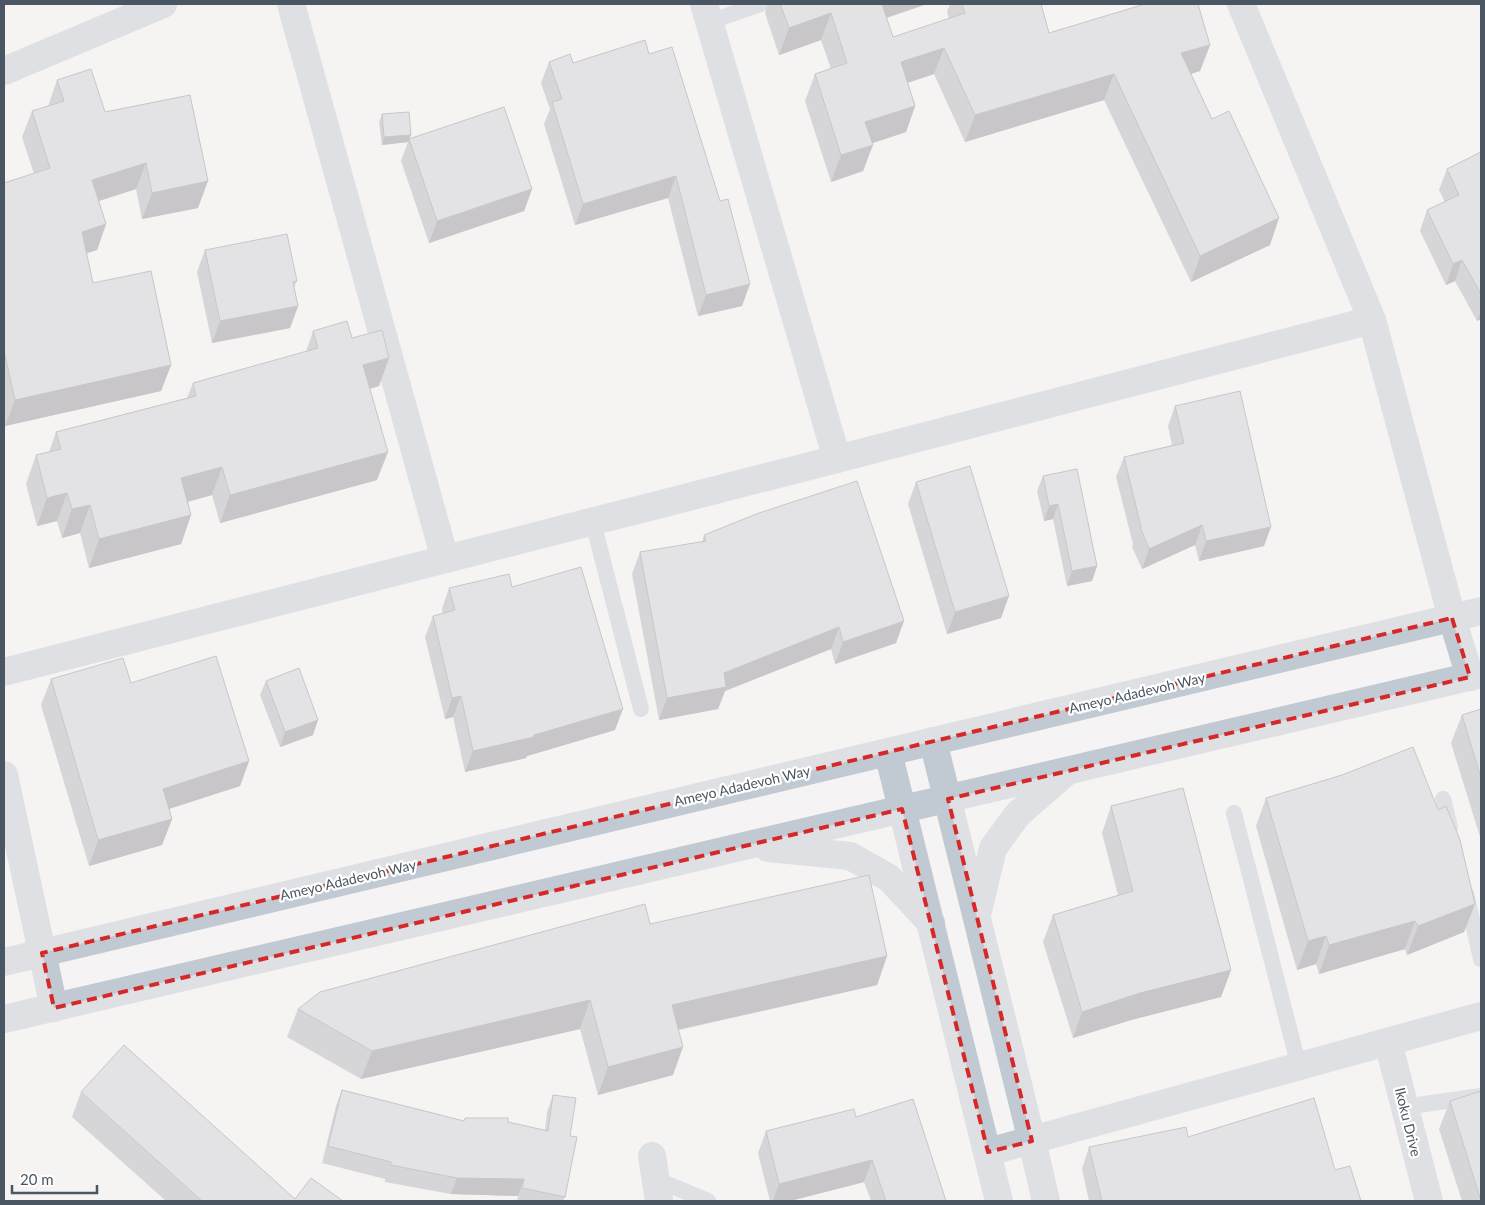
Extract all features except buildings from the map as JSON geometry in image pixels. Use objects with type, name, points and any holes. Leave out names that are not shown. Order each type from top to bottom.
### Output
[{"type":"street","points":[[4,71],[163,4]]},
{"type":"street","points":[[291,4],[445,559]]},
{"type":"street","points":[[4,1019],[1476,675],[1452,618],[1372,320],[1241,4]]},
{"type":"street","points":[[706,13],[837,460]]},
{"type":"street","points":[[4,672],[837,460],[1372,320]]},
{"type":"street","name":"Ameyo Adadevoh Way","points":[[4,962],[1481,611]]},
{"type":"street","points":[[934,741],[1046,1201]]},
{"type":"street","points":[[888,752],[999,1201]]},
{"type":"street","points":[[977,915],[993,848],[1018,814],[1068,770]]},
{"type":"street","points":[[4,774],[54,1008]]},
{"type":"street","points":[[744,846],[850,856],[889,878],[931,923]]},
{"type":"street","points":[[988,1152],[1481,1016]]},
{"type":"street","name":"Ikoku Drive","points":[[1388,1042],[1429,1201]]},
{"type":"lane","points":[[706,13],[761,4]]},
{"type":"lane","points":[[593,522],[641,709]]},
{"type":"lane","points":[[1443,799],[1454,846]]},
{"type":"lane","points":[[1234,813],[1299,1066]]},
{"type":"lane","points":[[1461,874],[1481,959]]},
{"type":"lane","points":[[1404,1107],[1481,1096]]},
{"type":"lane","points":[[655,1179],[708,1201]]},
{"type":"highlighted area","points":[[1452,618],[1470,677],[948,799],[1032,1141],[988,1152],[902,809],[54,1008],[42,953]]}]
